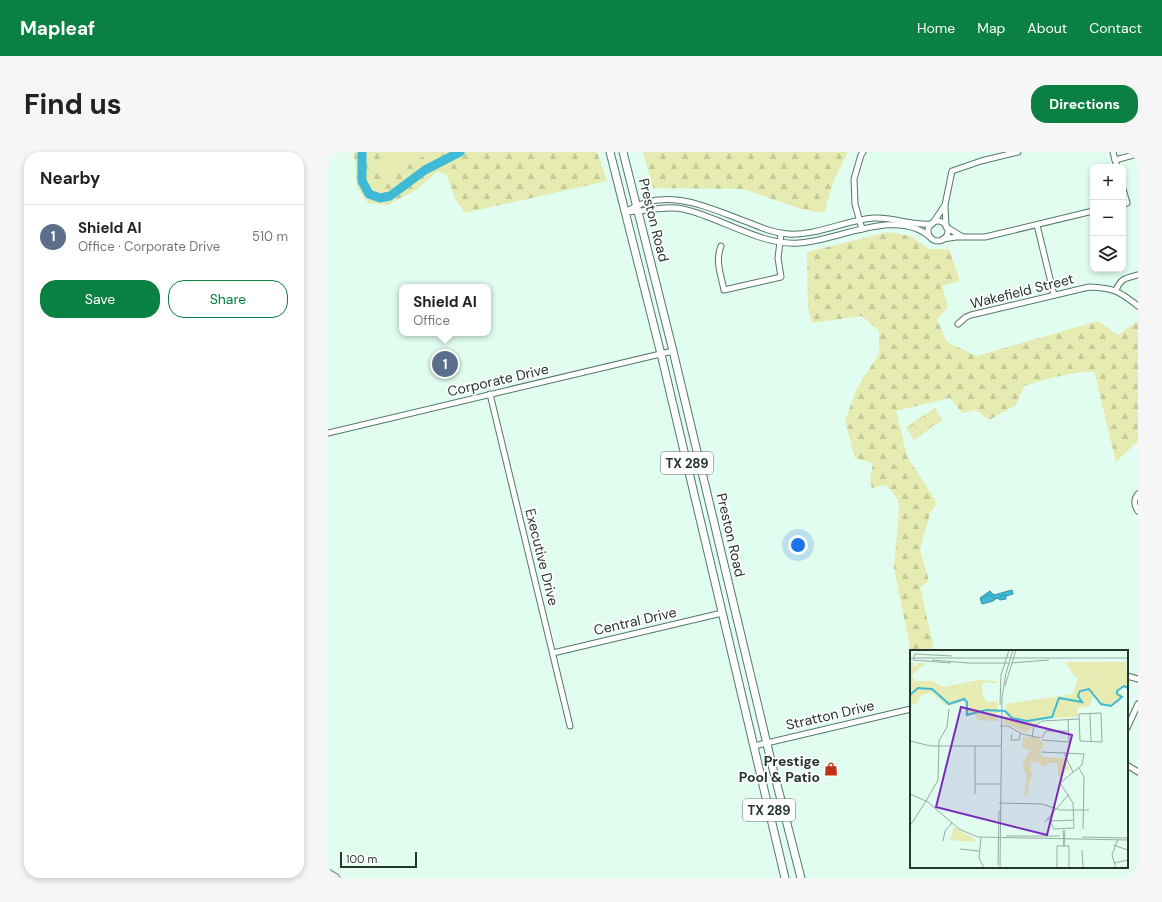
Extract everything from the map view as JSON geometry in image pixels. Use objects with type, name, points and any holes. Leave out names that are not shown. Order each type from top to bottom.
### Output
[{"type":"main road","name":"Preston Road","points":[[610,152],[661,354],[785,878]]},
{"type":"main road","name":"Preston Road","points":[[623,152],[801,878]]},
{"type":"main road","points":[[701,523],[714,520]]},
{"type":"main road","points":[[722,613],[728,612],[737,618]]},
{"type":"main road","points":[[328,873],[336,878]]},
{"type":"street","points":[[862,229],[855,204],[854,179],[863,152]]},
{"type":"street","points":[[930,237],[928,230],[944,205],[952,171],[980,161],[1018,152]]},
{"type":"street","points":[[1113,152],[1116,164]]},
{"type":"street","points":[[1115,160],[1138,154]]},
{"type":"street","points":[[625,212],[666,199],[686,201],[781,234],[807,233],[859,221],[880,218],[918,224],[933,224],[941,222],[962,237]]},
{"type":"street","points":[[943,239],[948,233],[944,205]]},
{"type":"street","points":[[637,208],[681,209],[696,213],[768,240],[792,243],[814,241],[882,225],[902,225],[920,230],[936,241],[962,237],[985,237],[1090,213]]},
{"type":"street","points":[[1037,225],[1054,294]]},
{"type":"street","points":[[721,246],[718,254],[718,262],[724,290],[781,276],[778,258],[781,234]]},
{"type":"street","points":[[1116,290],[1122,280],[1138,275]]},
{"type":"street","name":"Wakefield Street","points":[[958,324],[966,317],[971,315],[1054,294],[1089,287],[1104,287],[1116,290],[1138,306]]},
{"type":"street","name":"Corporate Drive","points":[[328,433],[673,351]]},
{"type":"street","name":"Executive Drive","points":[[490,394],[570,726]]},
{"type":"street","points":[[1136,496],[1134,505],[1138,511]]},
{"type":"street","name":"Central Drive","points":[[553,653],[722,613]]},
{"type":"street","points":[[1128,676],[1138,679]]},
{"type":"street","points":[[1128,726],[1138,704]]},
{"type":"street","name":"Stratton Drive","points":[[754,746],[910,709]]},
{"type":"street","points":[[1128,766],[1138,772]]},
{"type":"green space","points":[[354,152],[383,152],[383,177],[391,181],[400,170],[430,152],[597,152],[607,181],[465,213],[455,199],[447,175],[438,171],[416,190],[387,205],[368,203],[357,187]]},
{"type":"green space","points":[[383,152],[430,152],[400,170],[391,181],[383,177]]},
{"type":"green space","points":[[643,152],[848,152],[834,180],[824,213],[801,209],[743,189],[653,188]]},
{"type":"green space","points":[[889,232],[911,236],[929,249],[949,249],[960,281],[942,286],[948,307],[937,319],[947,342],[977,356],[1098,321],[1118,335],[1138,321],[1138,441],[1116,462],[1094,371],[1059,376],[1024,386],[1016,405],[989,420],[976,410],[962,413],[950,398],[896,411],[907,456],[937,503],[930,513],[920,550],[929,581],[920,587],[934,649],[911,650],[894,568],[899,511],[898,500],[887,485],[872,488],[870,481],[873,463],[855,458],[845,421],[856,390],[879,354],[879,331],[862,316],[812,323],[808,306],[807,252]]},
{"type":"green space","points":[[935,408],[942,420],[914,440],[906,427]]},
{"type":"water","points":[[1012,590],[1013,594],[1006,596],[1006,599],[1000,600],[997,598],[993,601],[982,604],[980,598],[990,591],[994,595]]},
{"type":"waterway","points":[[362,152],[362,181],[369,194],[380,198],[390,196],[425,170],[460,152]]},
{"type":"place","name":"Shield AI","points":[[445,364]]},
{"type":"place","name":"Prestige Pool & Patio","points":[[831,769]]}]
